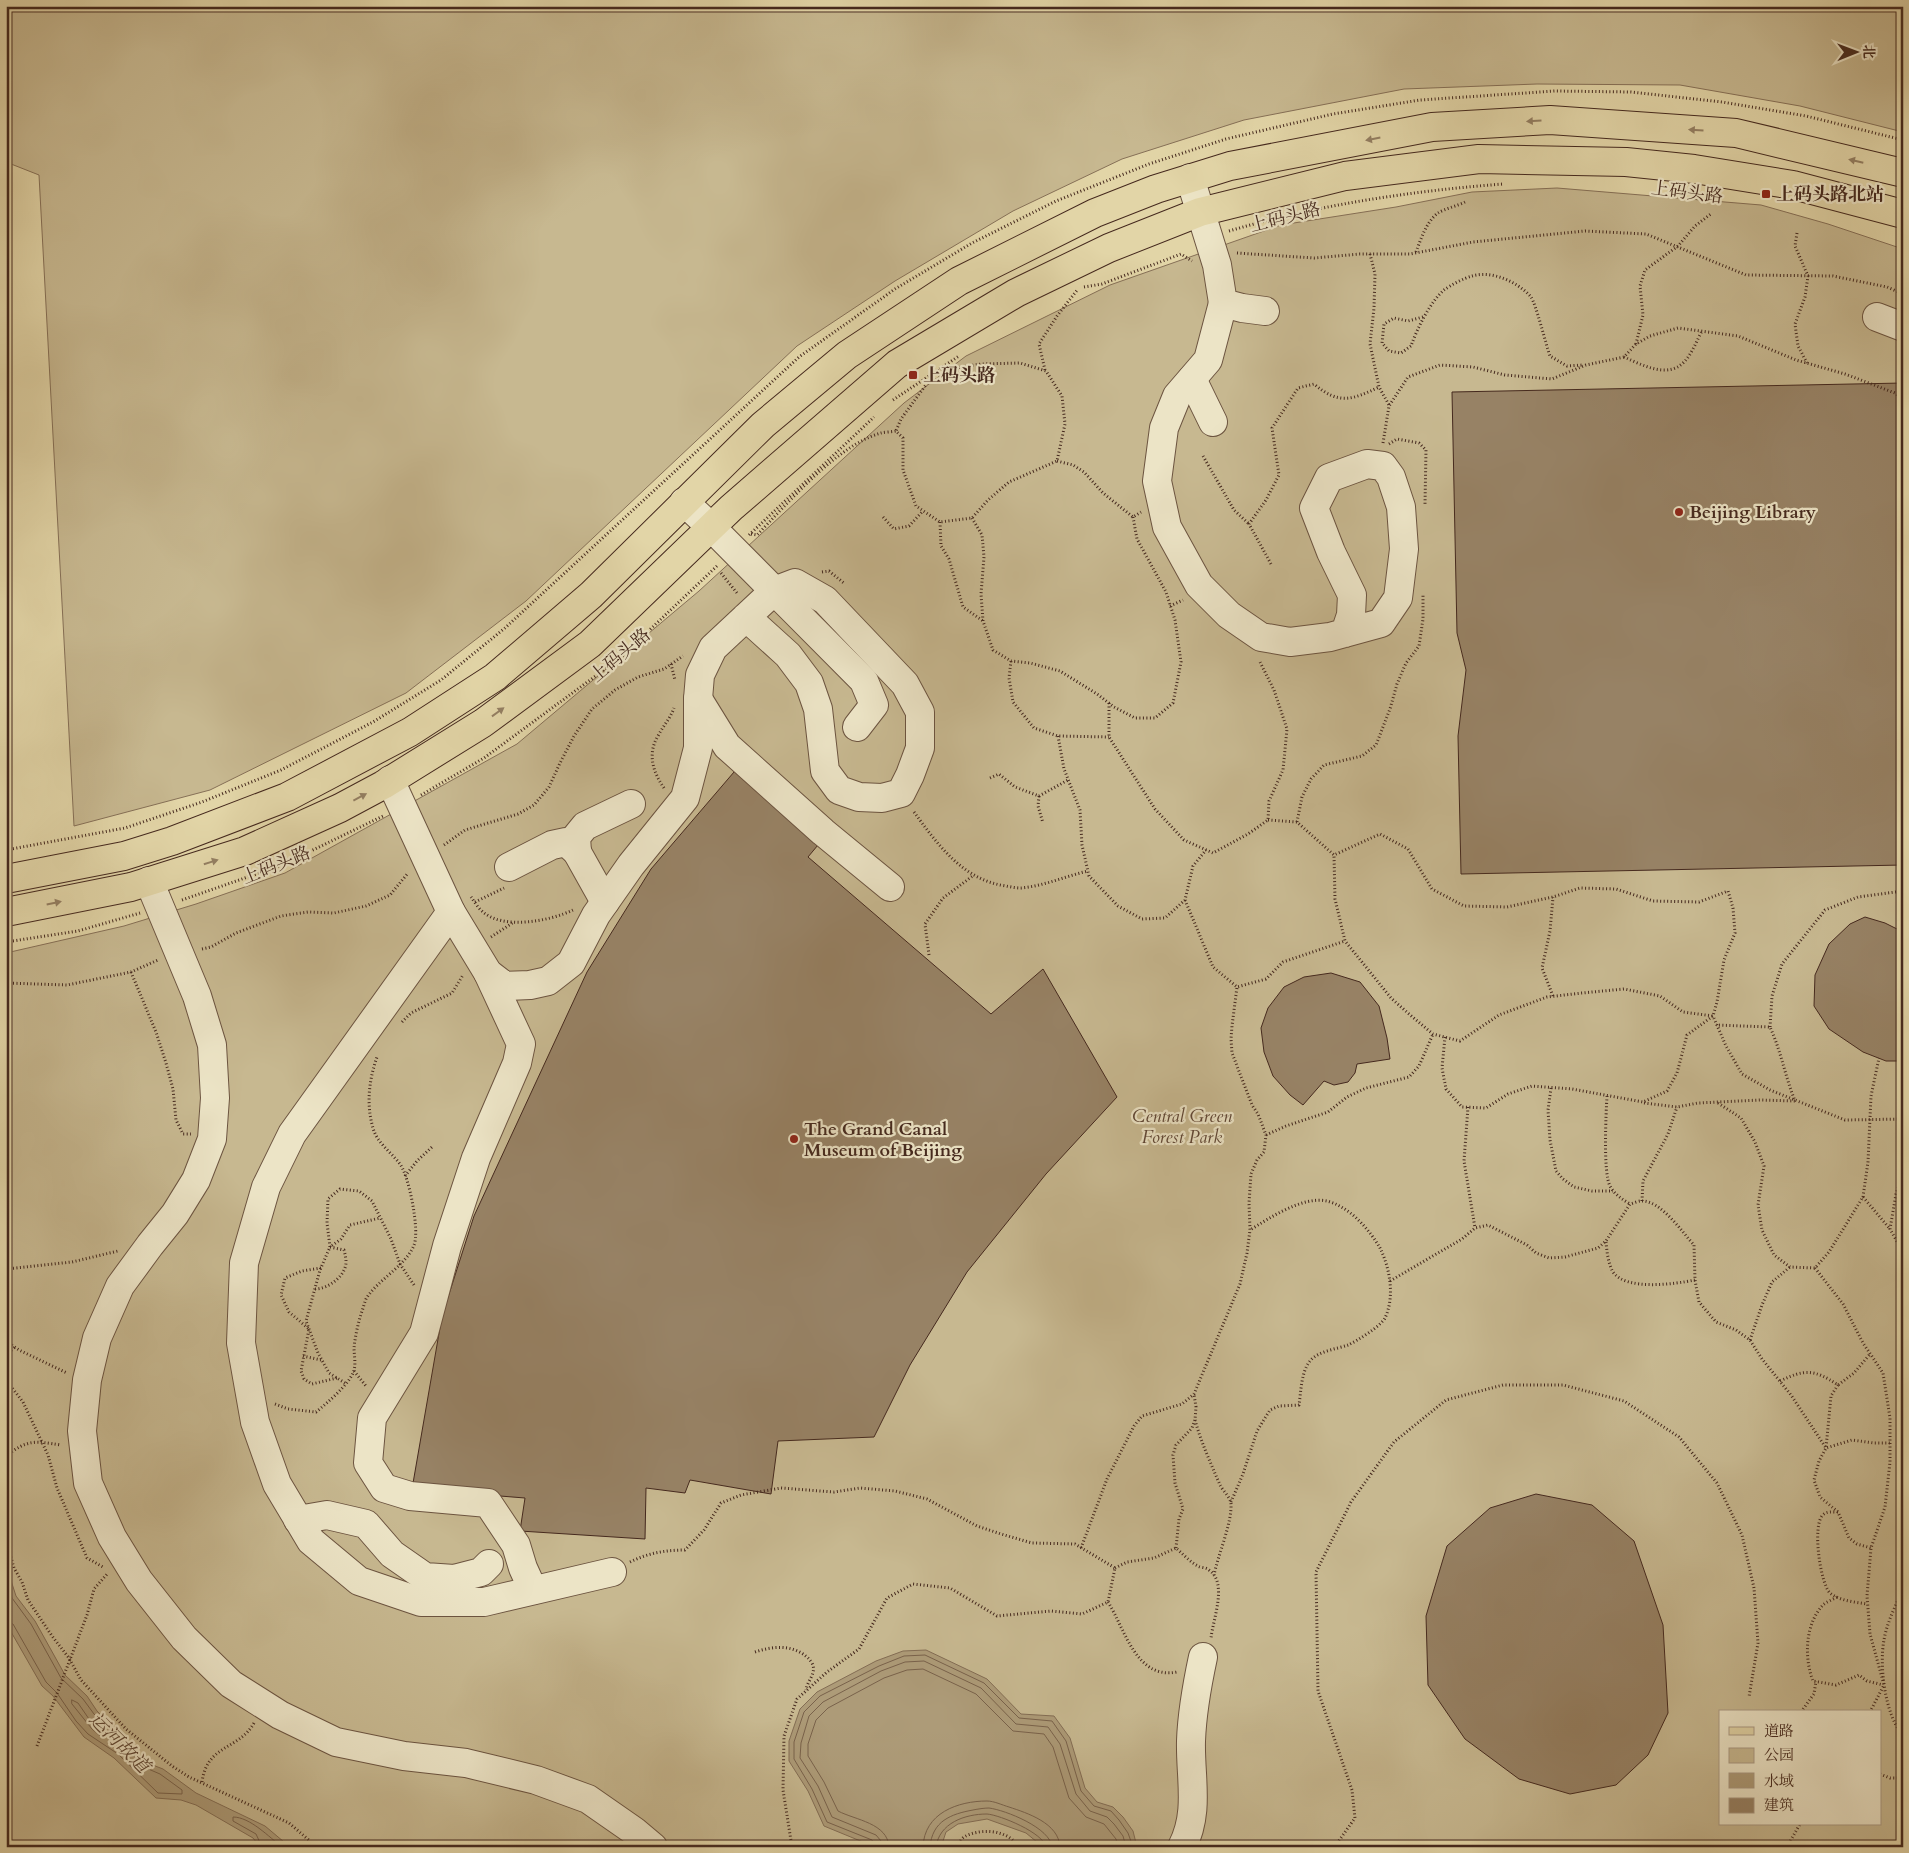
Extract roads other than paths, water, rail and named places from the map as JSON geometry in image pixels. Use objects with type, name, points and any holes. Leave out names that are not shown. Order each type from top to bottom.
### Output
[{"type":"main road","points":[[6,879],[124,856],[172,841],[287,797],[410,732],[496,677],[590,595],[763,425],[847,355],[959,281],[1095,213],[1190,178],[1230,166],[1432,127],[1550,120],[1736,133],[1903,173]]},
{"type":"main road","name":"上码头路","points":[[6,912],[131,887],[245,851],[340,808],[390,780],[483,723],[590,644],[738,502],[897,364],[1016,293],[1109,248],[1204,225],[1345,176],[1479,159],[1626,162],[1694,169],[1793,185],[1903,214]]},
{"type":"street","points":[[1190,178],[1217,265],[1223,303],[1208,360],[1178,396],[1164,428],[1157,481],[1168,527],[1199,585],[1229,615],[1261,637],[1290,642],[1330,637],[1345,633],[1381,623],[1398,598],[1404,549],[1401,507],[1391,477],[1383,466],[1367,464],[1329,478],[1314,508],[1331,552],[1352,595],[1351,615],[1345,633]]},
{"type":"street","points":[[1223,303],[1265,311]]},
{"type":"street","points":[[1878,317],[1903,327]]},
{"type":"street","points":[[1192,379],[1213,422]]},
{"type":"street","points":[[684,502],[711,527],[742,542],[774,591],[864,681],[874,705],[857,727]]},
{"type":"street","points":[[481,963],[505,986],[530,985],[548,981],[571,963],[596,915],[631,865],[685,798],[698,748],[687,701],[714,648],[746,617],[774,591],[795,584],[824,600],[905,684],[920,712],[920,748],[910,776],[901,793],[882,798],[867,798],[839,790],[825,771],[818,709],[809,683],[788,654],[746,617]]},
{"type":"street","points":[[687,701],[727,746],[823,832],[890,887]]},
{"type":"street","points":[[390,780],[402,806],[465,903],[481,963],[521,1044],[517,1063],[476,1158],[447,1246],[424,1333],[372,1418],[368,1463],[384,1488],[410,1496],[488,1503],[516,1545],[523,1568],[533,1590]]},
{"type":"street","points":[[577,852],[576,837],[585,826],[631,804]]},
{"type":"street","points":[[509,876],[552,845],[566,842],[577,852],[605,902]]},
{"type":"street","points":[[149,881],[197,996],[212,1045],[214,1098],[212,1139],[196,1180],[175,1214],[150,1244],[120,1286],[97,1338],[87,1380],[82,1431],[88,1483],[112,1537],[139,1581],[184,1638],[231,1684],[280,1715],[336,1742],[404,1756],[466,1763],[536,1780],[588,1799],[634,1831],[653,1847]]},
{"type":"street","points":[[465,903],[292,1134],[266,1187],[244,1264],[241,1344],[255,1422],[277,1484],[311,1541],[359,1581],[421,1602],[484,1602],[612,1572]]},
{"type":"street","points":[[298,1520],[326,1515],[366,1524],[392,1554],[425,1577],[454,1579],[481,1572],[489,1564]]},
{"type":"street","points":[[1182,1847],[1190,1832],[1194,1798],[1191,1770],[1191,1740],[1194,1697],[1203,1657]]},
{"type":"water","name":"运河故道","points":[[6,1565],[16,1596],[35,1621],[65,1675],[87,1696],[97,1711],[143,1758],[150,1764],[163,1769],[196,1793],[265,1826],[290,1847],[260,1847],[253,1838],[196,1805],[181,1800],[156,1798],[114,1758],[84,1737],[53,1696],[42,1686],[6,1623]]},
{"type":"water","points":[[926,1650],[987,1679],[1021,1714],[1054,1716],[1070,1738],[1085,1788],[1097,1802],[1113,1807],[1123,1817],[1133,1831],[1136,1843],[1142,1847],[1043,1847],[1026,1833],[987,1819],[958,1824],[946,1832],[941,1847],[875,1847],[824,1826],[808,1791],[789,1761],[789,1741],[800,1709],[817,1692],[876,1661],[903,1651]]},
{"type":"place","name":"上码头路北站","points":[[1766,194]]},
{"type":"place","name":"上码头路","points":[[913,375]]},
{"type":"place","name":"Beijing Library","points":[[1679,512]]},
{"type":"place","name":"The Grand Canal Museum of Beijing","points":[[794,1139]]},
{"type":"park label","name":"Central Green Forest Park","points":[[1182,1126]]}]
